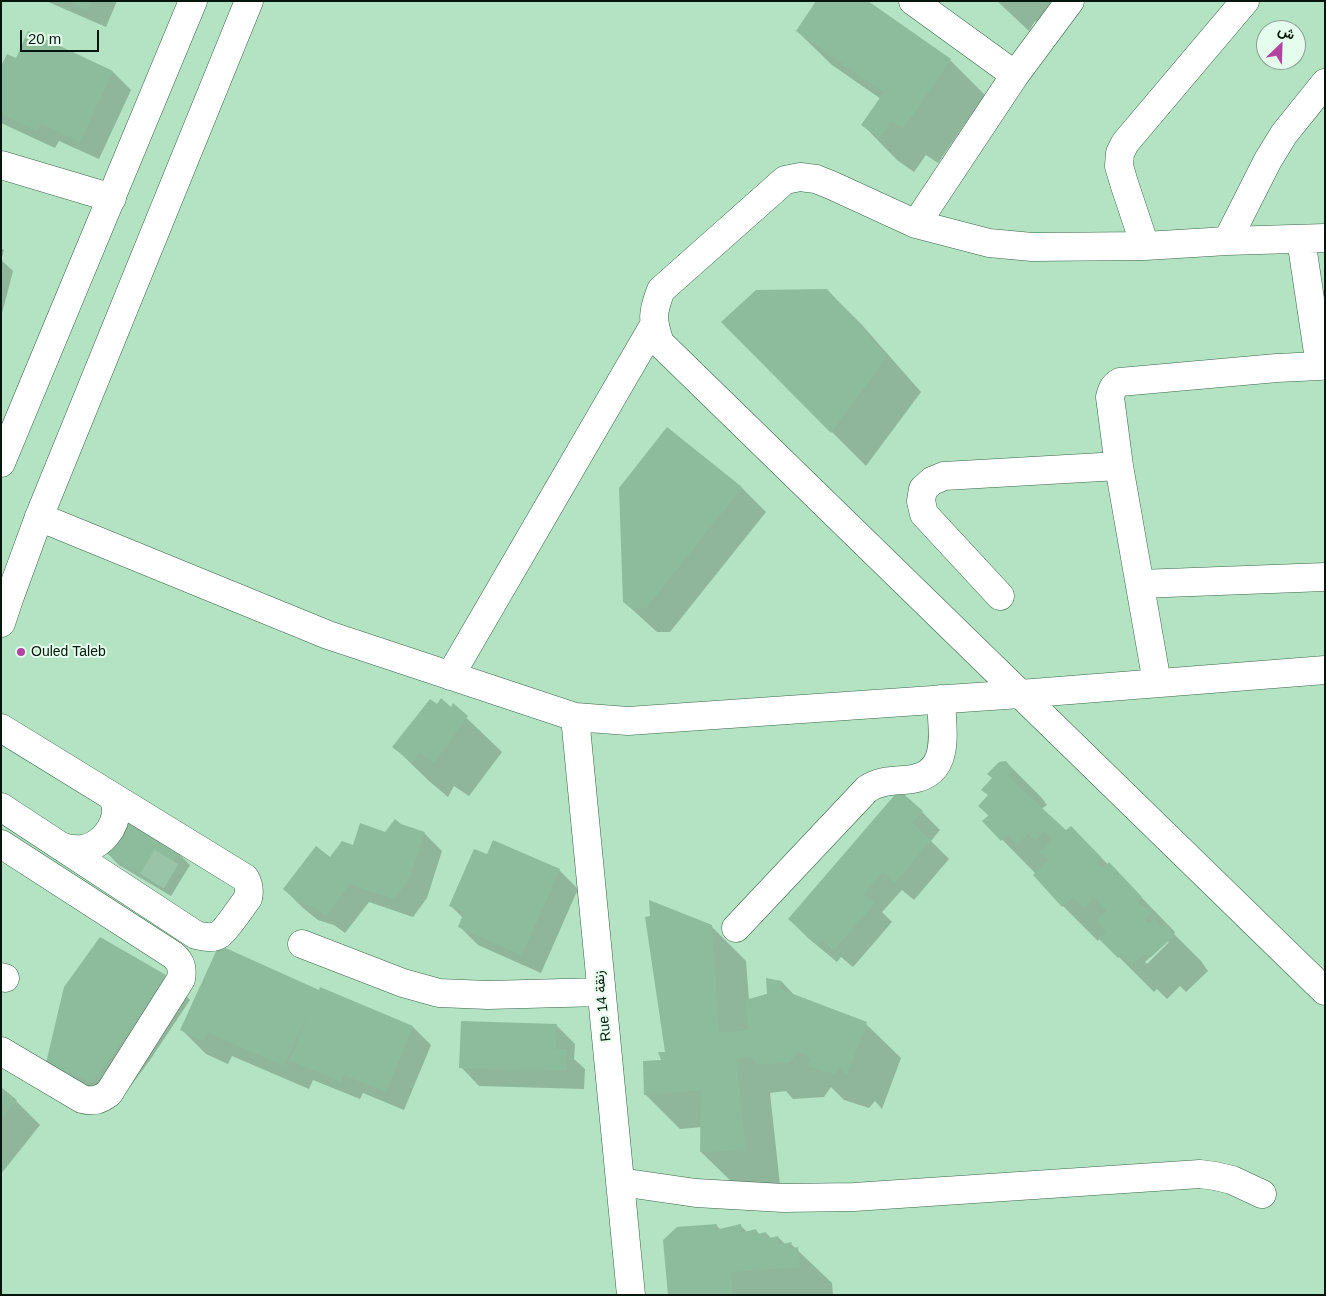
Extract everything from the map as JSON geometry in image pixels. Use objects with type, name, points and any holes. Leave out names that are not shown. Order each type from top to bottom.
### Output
[{"type":"street","points":[[1,463],[193,1]]},
{"type":"street","points":[[1,623],[39,517],[249,1]]},
{"type":"street","points":[[913,1],[1016,75]]},
{"type":"street","points":[[916,224],[1016,75],[1070,1]]},
{"type":"street","points":[[1145,246],[1121,174],[1119,166],[1120,153],[1125,142],[1245,1]]},
{"type":"street","points":[[1227,241],[1268,160],[1284,134],[1325,83]]},
{"type":"street","points":[[1,165],[112,198]]},
{"type":"street","points":[[1157,683],[1119,466],[1110,397],[1114,385],[1120,382],[1276,368],[1322,367],[1313,239],[1227,241],[1145,246],[1032,247],[989,243],[916,224],[831,185],[816,179],[800,177],[785,180],[661,290],[654,308],[654,325],[660,343],[1325,990]]},
{"type":"street","points":[[450,676],[654,325]]},
{"type":"street","points":[[1000,596],[924,514],[921,501],[923,489],[932,481],[944,476],[1119,466]]},
{"type":"street","points":[[39,517],[328,635],[576,717],[628,721],[1020,694],[1325,670]]},
{"type":"street","points":[[1140,584],[1325,577]]},
{"type":"street","points":[[736,928],[867,789],[874,784],[882,782],[920,778],[934,768],[939,762],[942,751],[941,699]]},
{"type":"street","name":"Rue 14 زنقة","points":[[576,717],[631,1295]]},
{"type":"street","points":[[1,728],[113,797],[175,843],[245,878],[250,891],[248,898],[221,934],[213,937],[196,935],[189,931],[147,890],[62,847],[1,807]]},
{"type":"street","points":[[62,847],[81,849],[101,841],[109,832],[114,821],[116,809],[113,797]]},
{"type":"street","points":[[1,844],[173,955],[182,966],[182,972],[181,979],[104,1097],[89,1101],[82,1099],[1,1051]]},
{"type":"street","points":[[302,944],[402,983],[439,993],[488,996],[601,992]]},
{"type":"street","points":[[620,1182],[696,1193],[783,1198],[854,1197],[1200,1174],[1232,1180],[1262,1194]]},
{"type":"building","points":[[68,1],[91,1],[87,10]]},
{"type":"building","points":[[816,1],[868,1],[951,59],[903,129],[891,121],[879,138],[861,125],[884,92],[796,31]]},
{"type":"building","points":[[28,31],[113,71],[80,142],[41,123],[37,131],[1,114],[1,66],[7,54],[16,58]]},
{"type":"building","points":[[827,289],[887,356],[831,433],[721,322],[756,290]]},
{"type":"building","points":[[667,427],[742,487],[646,608],[632,609],[623,602],[619,488]]},
{"type":"building","points":[[441,698],[451,707],[453,703],[468,716],[434,763],[419,752],[413,763],[392,747],[430,699],[437,704]]},
{"type":"building","points":[[1006,761],[1013,770],[1006,775],[1066,830],[1071,826],[1101,857],[1096,863],[1103,868],[1109,862],[1142,897],[1137,902],[1152,912],[1144,919],[1149,923],[1154,919],[1161,929],[1166,924],[1174,936],[1150,958],[1144,953],[1132,966],[1122,954],[1118,958],[1099,939],[1106,932],[1097,920],[1107,910],[1094,897],[1084,908],[1073,897],[1062,907],[1033,875],[1048,860],[1040,852],[1052,840],[1045,830],[1035,840],[1027,833],[1018,845],[1008,835],[1001,841],[982,821],[989,815],[978,806],[988,795],[981,790],[992,778],[987,774],[999,762]]},
{"type":"building","points":[[899,790],[923,811],[912,823],[931,840],[895,883],[883,872],[864,894],[875,903],[834,950],[822,940],[818,945],[788,919]]},
{"type":"building","points":[[395,819],[401,824],[425,832],[409,879],[394,899],[350,884],[326,916],[314,907],[299,902],[283,889],[316,846],[330,857],[342,841],[353,845],[360,823],[385,832]]},
{"type":"building","points":[[126,820],[178,852],[158,885],[106,853]]},
{"type":"building","points":[[493,840],[560,869],[522,955],[458,927],[464,912],[449,906],[474,849],[487,854]]},
{"type":"building","points":[[649,900],[712,925],[719,1033],[749,1030],[745,1000],[767,994],[766,978],[782,981],[780,989],[867,1022],[847,1075],[840,1067],[834,1074],[808,1066],[811,1058],[798,1051],[789,1063],[757,1064],[751,1057],[736,1059],[746,1150],[700,1152],[701,1090],[644,1095],[643,1061],[661,1060],[658,1052],[665,1052],[645,917],[650,916]]},
{"type":"building","points":[[100,937],[166,975],[92,1083],[46,1063],[64,987]]},
{"type":"building","points":[[219,945],[319,990],[320,987],[413,1026],[386,1092],[344,1075],[341,1082],[290,1060],[312,1004],[284,1066],[207,1032],[204,1041],[180,1030]]},
{"type":"building","points":[[461,1021],[557,1024],[556,1049],[567,1049],[566,1071],[459,1068]]},
{"type":"building","points":[[1,1087],[17,1100],[1,1119]]},
{"type":"building","points":[[717,1224],[715,1230],[741,1224],[741,1233],[756,1229],[754,1235],[766,1232],[765,1239],[778,1236],[778,1245],[792,1242],[789,1249],[798,1247],[800,1267],[731,1272],[732,1295],[668,1295],[663,1240],[677,1227]]},
{"type":"tunnel","points":[[152,881],[172,848]]},
{"type":"place","name":"Ouled Taleb","points":[[21,652]]}]
